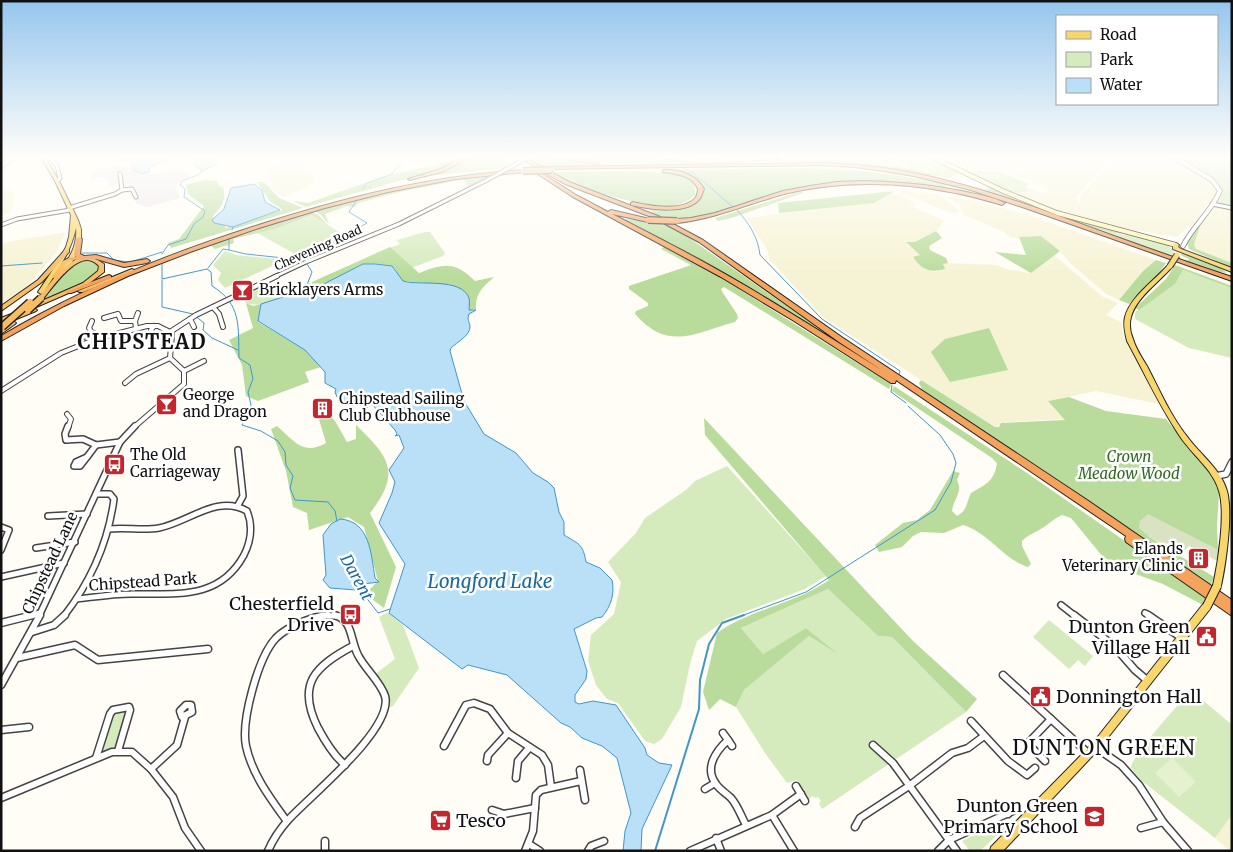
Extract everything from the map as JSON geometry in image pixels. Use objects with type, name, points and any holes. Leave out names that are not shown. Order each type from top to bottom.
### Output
[{"type":"highway","points":[[69,292],[173,253],[344,197]]},
{"type":"highway","points":[[332,201],[348,197]]},
{"type":"highway","points":[[1,326],[137,269],[263,225],[357,197]]},
{"type":"highway","points":[[576,197],[713,270],[822,336],[1007,456],[1232,612]]},
{"type":"highway","points":[[581,197],[599,207],[623,216],[648,220],[676,221],[714,216],[772,197]]},
{"type":"highway","points":[[602,197],[656,217],[701,241],[859,353],[1084,502],[1232,605]]},
{"type":"highway","points":[[609,197],[638,205],[663,208],[690,203],[698,197]]},
{"type":"highway","points":[[975,197],[1035,213]]},
{"type":"highway","points":[[987,197],[1232,282]]},
{"type":"highway","points":[[998,197],[1232,279]]},
{"type":"highway","points":[[79,239],[77,255],[82,257]]},
{"type":"highway","points":[[1,309],[40,281],[67,250]]},
{"type":"highway","points":[[1,326],[41,295],[65,262],[71,259],[98,257],[114,264],[128,265],[173,253]]},
{"type":"highway","points":[[1,326],[13,323],[41,295],[71,264],[80,260],[94,260],[102,265],[102,270],[96,278],[69,292],[1,326]]},
{"type":"highway","points":[[1,339],[62,305],[137,269]]},
{"type":"main road","points":[[60,275],[71,259],[79,239],[79,226],[65,197]]},
{"type":"main road","points":[[1013,197],[1094,224],[1153,237],[1232,270]]},
{"type":"main road","points":[[41,295],[67,250],[73,230],[73,216]]},
{"type":"main road","points":[[998,850],[1092,751],[1182,638],[1206,606],[1217,586],[1220,573],[1225,502],[1222,489],[1216,476],[1179,432],[1128,333],[1127,315],[1131,307],[1162,277],[1181,249]]},
{"type":"street","points":[[1,225],[17,219],[70,209],[108,197]]},
{"type":"street","name":"Chevening Road","points":[[170,332],[195,315],[308,262],[399,224],[453,197]]},
{"type":"street","points":[[1181,249],[1189,233],[1216,197]]},
{"type":"street","points":[[1212,204],[1232,208]]},
{"type":"street","points":[[213,307],[219,314],[223,328]]},
{"type":"street","points":[[136,328],[135,321],[138,313]]},
{"type":"street","points":[[104,318],[118,314],[118,318],[121,321],[135,321]]},
{"type":"street","points":[[190,319],[194,327]]},
{"type":"street","points":[[92,321],[93,323],[89,328],[96,339]]},
{"type":"street","points":[[153,338],[151,330],[154,326]]},
{"type":"street","points":[[1,391],[61,353],[96,339],[136,328],[154,326],[170,332],[170,358],[184,371],[204,361]]},
{"type":"street","points":[[81,338],[94,334]]},
{"type":"street","points":[[125,382],[136,374],[170,358]]},
{"type":"street","name":"Chipstead Lane","points":[[1,685],[32,632],[75,542],[116,448],[125,435],[160,403],[182,388],[185,382],[184,371]]},
{"type":"street","points":[[67,414],[72,419],[64,434],[66,440],[82,439],[96,445],[120,442]]},
{"type":"street","points":[[87,457],[96,445]]},
{"type":"street","points":[[109,529],[153,530],[172,525],[220,505],[238,505],[243,496],[238,450]]},
{"type":"street","points":[[1216,476],[1226,474],[1232,462]]},
{"type":"street","name":"Chipstead Park","points":[[32,632],[58,622],[77,599],[99,560],[109,529],[114,503],[113,496],[96,494]]},
{"type":"street","name":"Chipstead Park","points":[[77,599],[122,594],[189,594],[219,584],[236,570],[251,536],[249,515],[247,511],[238,505]]},
{"type":"street","points":[[48,516],[87,514]]},
{"type":"street","points":[[1,527],[9,530],[1,550]]},
{"type":"street","points":[[36,548],[75,542]]},
{"type":"street","points":[[1,576],[64,563]]},
{"type":"street","points":[[1061,605],[1114,646],[1135,670],[1148,681]]},
{"type":"street","points":[[1,623],[40,613]]},
{"type":"street","points":[[1145,614],[1182,638]]},
{"type":"street","points":[[268,851],[274,836],[286,820],[321,790],[345,765],[379,724],[386,703],[384,692],[366,669],[354,646],[346,622],[338,616],[329,615],[286,631],[273,642],[264,659],[252,701],[245,736],[251,758],[259,779],[286,820]]},
{"type":"street","points":[[17,658],[75,645],[81,646],[88,654],[98,660],[208,649]]},
{"type":"street","points":[[345,765],[331,752],[315,724],[309,709],[307,689],[312,676],[321,664],[354,646]]},
{"type":"street","points":[[1003,675],[1051,720],[1092,751],[1121,765],[1133,778],[1163,822],[1188,851]]},
{"type":"street","points":[[444,746],[444,736],[466,705],[471,702],[490,709],[508,733],[542,755],[548,765],[551,787]]},
{"type":"street","points":[[96,758],[110,714],[113,710],[129,707],[130,710],[118,751]]},
{"type":"street","points":[[151,769],[177,745],[185,717]]},
{"type":"street","points":[[1045,761],[1028,742],[1051,720]]},
{"type":"street","points":[[970,721],[1008,761],[1027,775],[1035,768]]},
{"type":"street","points":[[1,730],[29,726]]},
{"type":"street","points":[[487,761],[488,755],[508,733]]},
{"type":"street","points":[[723,733],[730,743],[719,748],[713,757],[710,770],[715,782],[730,796],[746,825]]},
{"type":"street","points":[[855,827],[860,818],[909,786],[951,750],[968,748],[984,736]]},
{"type":"street","points":[[873,745],[893,763],[957,851]]},
{"type":"street","points":[[516,778],[515,768],[518,760],[529,748]]},
{"type":"street","points":[[1,798],[96,758],[118,751],[132,752],[151,769],[173,797],[185,828],[201,851]]},
{"type":"street","points":[[580,770],[585,800]]},
{"type":"street","points":[[540,851],[527,847],[536,823],[536,795],[541,790],[551,787],[581,782]]},
{"type":"street","points":[[705,789],[715,782]]},
{"type":"street","points":[[796,786],[805,801]]},
{"type":"street","points":[[690,851],[772,815],[801,794]]},
{"type":"street","points":[[938,851],[949,840],[1010,813],[1003,807]]},
{"type":"street","points":[[492,810],[504,816],[535,808]]},
{"type":"street","points":[[772,815],[794,851]]},
{"type":"street","points":[[1141,828],[1163,822]]},
{"type":"street","points":[[716,838],[721,851]]},
{"type":"street","points":[[325,841],[325,851]]},
{"type":"street","points":[[588,851],[591,846],[604,841]]},
{"type":"shaded area","points":[[1,197],[14,197],[10,213],[1,215]]},
{"type":"shaded area","points":[[132,197],[180,198],[147,207],[137,204]]},
{"type":"shaded area","points":[[885,197],[901,197],[917,203],[913,207],[944,221],[936,231],[915,242],[907,242],[920,255],[913,258],[933,272],[945,269],[943,264],[948,263],[995,265],[1010,270],[1031,273],[1054,255],[1103,297],[1118,303],[1106,315],[1121,322],[1124,338],[1159,404],[1096,391],[1049,401],[1066,419],[1006,422],[995,427],[824,318],[769,259],[768,251],[747,218],[874,203]]},
{"type":"shaded area","points":[[911,197],[941,197],[959,212],[950,213]]},
{"type":"shaded area","points":[[947,197],[976,201],[1028,215],[1156,260],[1143,271],[1119,300],[1106,294],[1041,236],[1011,238],[1004,232],[964,215],[960,206]]},
{"type":"shaded area","points":[[1019,197],[1076,197],[1075,198],[1079,200],[1066,211],[1059,212]]},
{"type":"shaded area","points":[[1080,197],[1214,197],[1194,223],[1176,237],[1106,225],[1065,213],[1073,204],[1081,201]]},
{"type":"shaded area","points":[[1215,206],[1232,210],[1232,263],[1196,249],[1193,245],[1200,226],[1198,224]]},
{"type":"shaded area","points":[[66,232],[56,253],[23,290],[1,303],[1,243]]},
{"type":"shaded area","points":[[1232,815],[1232,851],[1230,851],[1215,838]]},
{"type":"green space","points":[[192,197],[224,197],[218,210],[212,217],[226,228],[283,210],[267,197],[278,197],[303,208],[171,248],[168,243],[179,239],[204,206]]},
{"type":"green space","points":[[326,197],[343,197],[306,207],[293,201],[308,203]]},
{"type":"green space","points":[[364,197],[382,197],[358,203],[355,207],[347,206],[325,214],[329,224],[320,214],[314,211]]},
{"type":"green space","points":[[616,197],[693,197],[684,203],[665,206],[649,205]]},
{"type":"green space","points":[[701,197],[767,197],[734,205],[711,214],[682,219],[662,217],[655,214],[649,208],[682,207],[697,201]]},
{"type":"green space","points":[[783,197],[792,197],[731,218],[718,221],[715,218]]},
{"type":"green space","points":[[839,197],[885,197],[874,203],[779,213],[778,203]]},
{"type":"green space","points":[[1003,197],[1013,197],[1069,218],[1128,233],[1104,230]]},
{"type":"green space","points":[[1220,197],[1232,197],[1232,208],[1216,203]]},
{"type":"green space","points":[[311,212],[318,215],[328,225],[312,215],[274,229],[233,239],[234,243],[215,249],[210,245]]},
{"type":"green space","points":[[312,215],[344,237],[324,249],[324,254],[305,262],[299,256],[257,233]]},
{"type":"green space","points":[[625,219],[665,223],[682,233],[824,332],[821,332],[744,285],[739,289],[891,384],[889,389],[724,287],[721,289],[737,314],[738,318],[735,322],[682,336],[659,333],[647,326],[635,314],[636,311],[648,306],[648,303],[629,289],[629,286],[691,265],[661,249],[664,247],[703,261],[671,243],[627,223]]},
{"type":"green space","points":[[1198,224],[1200,226],[1194,245],[1196,249],[1232,263],[1232,268],[1189,249],[1187,243]]},
{"type":"green space","points":[[1093,228],[1124,235],[1128,233],[1168,244],[1174,252],[1172,256]]},
{"type":"green space","points":[[936,231],[942,238],[929,246],[930,250],[946,258],[948,263],[943,264],[945,269],[935,271],[923,268],[916,261],[913,257],[920,255],[906,242],[915,242]]},
{"type":"green space","points":[[430,232],[445,253],[443,256],[411,268],[390,248],[400,244],[397,240]]},
{"type":"green space","points":[[1041,236],[1060,251],[1031,273],[995,252],[1026,255],[1019,237]]},
{"type":"green space","points":[[390,247],[419,273],[435,267],[449,266],[461,270],[475,281],[494,277],[478,294],[476,309],[469,310],[469,298],[463,291],[450,285],[403,281],[394,268],[375,264],[363,264],[312,290],[312,282]]},
{"type":"green space","points":[[225,251],[236,255],[285,260],[225,288],[218,280],[221,273],[213,265]]},
{"type":"green space","points":[[1182,253],[1191,255],[1227,273],[1187,261],[1189,259],[1180,255]]},
{"type":"green space","points":[[1156,260],[1166,263],[1157,276],[1129,304],[1119,300],[1143,271]]},
{"type":"green space","points":[[83,261],[93,261],[100,265],[100,270],[91,280],[39,302],[71,267]]},
{"type":"green space","points":[[1175,265],[1232,286],[1232,288],[1183,270],[1175,284],[1139,310],[1135,308],[1166,279]]},
{"type":"green space","points":[[1183,270],[1232,287],[1232,358],[1189,348],[1135,319],[1135,312],[1175,284]]},
{"type":"green space","points":[[263,284],[271,294],[296,287],[301,288],[299,295],[266,303],[252,304],[246,303],[245,300],[241,301],[239,296]]},
{"type":"green space","points":[[246,303],[253,306],[261,304],[258,322],[305,350],[321,367],[305,372],[309,382],[258,401],[246,396],[242,365],[229,340],[253,328]]},
{"type":"green space","points":[[989,328],[1008,370],[950,382],[931,352],[945,339]]},
{"type":"green space","name":"Crown Meadow Wood","points":[[921,380],[995,427],[999,427],[1001,423],[1065,420],[1048,401],[1069,397],[1106,411],[1166,419],[1215,480],[1219,492],[1218,550],[1148,515],[1148,536],[1214,577],[1211,585],[1057,479],[936,400],[922,389],[919,383]]},
{"type":"green space","points":[[894,386],[1027,473],[1207,598],[1203,605],[1163,584],[1133,573],[1103,557],[1071,518],[1062,515],[1022,541],[1022,546],[1031,564],[1028,567],[1011,558],[980,533],[963,525],[944,533],[921,532],[913,536],[902,547],[879,552],[875,545],[903,523],[917,520],[930,510],[953,471],[960,473],[957,480],[959,492],[952,511],[957,516],[965,509],[971,493],[985,485],[991,478],[997,463],[892,391]]},
{"type":"green space","points":[[326,412],[335,421],[347,442],[356,439],[356,425],[377,446],[387,466],[386,486],[370,513],[396,567],[384,608],[365,594],[378,581],[364,527],[348,517],[309,530],[307,513],[293,507],[286,471],[271,429],[277,426],[299,445],[311,448],[318,447],[326,443],[318,416]]},
{"type":"green space","points":[[704,418],[913,641],[977,699],[966,712],[892,637],[878,636],[828,589],[741,628],[763,654],[806,628],[838,654],[809,636],[744,690],[736,707],[720,699],[709,710],[703,692],[717,633],[744,618],[802,595],[829,580],[705,435]]},
{"type":"green space","points":[[727,466],[826,576],[805,589],[726,619],[697,641],[681,707],[662,739],[654,744],[645,741],[618,703],[607,699],[596,685],[588,661],[591,635],[614,614],[621,582],[608,562],[636,533],[645,518],[686,490],[695,481]]},
{"type":"green space","points":[[1148,514],[1218,550],[1217,561],[1189,546],[1181,555],[1148,536],[1139,528],[1140,521]]},
{"type":"green space","points":[[828,589],[878,636],[892,637],[966,712],[822,809],[819,803],[821,801],[818,797],[815,798],[813,796],[809,799],[797,780],[787,783],[765,753],[736,707],[744,690],[809,636],[832,650],[806,628],[763,654],[741,628]]},
{"type":"green space","points":[[389,613],[403,625],[419,668],[393,706],[390,707],[387,688],[374,675],[395,659],[379,617]]},
{"type":"green space","points":[[1049,620],[1093,656],[1085,666],[1078,660],[1069,669],[1033,637]]},
{"type":"green space","points":[[1191,690],[1232,725],[1232,815],[1215,838],[1142,781],[1131,768],[1147,742]]},
{"type":"green space","points":[[127,709],[116,748],[102,753],[114,712]]},
{"type":"green space","points":[[1172,758],[1196,782],[1179,797],[1155,773]]},
{"type":"green space","points":[[1005,820],[1009,824],[980,851],[970,851],[962,841]]},
{"type":"water","points":[[228,197],[264,197],[265,202],[280,210],[233,227],[214,223],[212,220],[224,209]]},
{"type":"water","name":"Longford Lake","points":[[363,264],[392,266],[403,281],[449,285],[465,291],[469,298],[469,310],[476,310],[469,314],[470,329],[450,351],[464,401],[484,434],[516,453],[533,473],[554,488],[559,512],[564,522],[564,535],[580,545],[586,562],[600,568],[612,580],[612,600],[602,617],[574,629],[587,671],[586,679],[575,695],[575,702],[579,704],[593,701],[616,705],[645,748],[647,755],[659,763],[672,765],[642,829],[641,851],[623,851],[625,831],[631,813],[617,758],[602,746],[582,738],[570,727],[561,723],[507,675],[468,665],[462,669],[389,613],[405,564],[379,523],[395,482],[389,470],[404,448],[399,435],[395,436],[397,434],[395,430],[371,403],[349,403],[337,397],[336,389],[325,383],[325,372],[305,350],[258,321],[261,304],[286,296],[299,295],[302,287],[308,284],[311,284],[310,289],[312,290]]},
{"type":"water","points":[[340,519],[350,521],[363,532],[370,549],[375,578],[379,582],[363,584],[360,589],[356,590],[330,588],[323,580],[326,575],[323,535],[331,524]]},
{"type":"waterway","name":"Darent","points":[[162,254],[168,245],[186,239],[194,224],[203,217],[205,211],[184,197]]},
{"type":"waterway","points":[[721,197],[733,207]]},
{"type":"waterway","points":[[229,250],[246,254],[302,260],[367,223],[349,212],[356,201]]},
{"type":"waterway","points":[[737,210],[752,231],[760,255],[822,319],[900,371],[899,375]]},
{"type":"waterway","points":[[229,239],[229,250]]},
{"type":"waterway","points":[[208,268],[223,249],[229,250]]},
{"type":"waterway","points":[[134,261],[162,252]]},
{"type":"waterway","points":[[82,253],[107,253],[114,260],[128,262]]},
{"type":"waterway","points":[[1,266],[42,263]]},
{"type":"waterway","name":"Darent","points":[[162,263],[162,279],[207,269],[211,272],[212,286],[229,300],[233,309],[238,326],[239,358],[250,365],[253,379],[248,392],[251,405],[242,425],[261,431],[278,441],[285,452],[286,465],[293,476],[290,488],[295,500],[328,502],[335,511],[337,521]]},
{"type":"waterway","points":[[307,264],[312,272],[307,285]]},
{"type":"waterway","points":[[162,280],[162,307],[193,314],[204,323],[203,330],[212,338],[238,350]]},
{"type":"waterway","points":[[892,385],[891,392],[906,403]]},
{"type":"waterway","points":[[741,616],[806,592],[935,510],[951,482],[956,463],[953,454],[940,435],[908,406]]},
{"type":"waterway","name":"Darent","points":[[359,588],[378,613],[390,609]]},
{"type":"waterway","points":[[655,851],[699,709],[700,680],[709,644],[722,623],[744,615]]},
{"type":"place","name":"Bricklayers Arms","points":[[243,290]]},
{"type":"place","name":"George and Dragon","points":[[167,404]]},
{"type":"place","name":"Chipstead Sailing Club Clubhouse","points":[[323,408]]},
{"type":"place","name":"The Old Carriageway","points":[[114,464]]},
{"type":"place","name":"Elands Veterinary Clinic","points":[[1199,558]]},
{"type":"place","name":"Chesterfield Drive","points":[[350,614]]},
{"type":"place","name":"Dunton Green Village Hall","points":[[1206,637]]},
{"type":"place","name":"Donnington Hall","points":[[1040,697]]},
{"type":"place","name":"Dunton Green Primary School","points":[[1094,816]]},
{"type":"place","name":"Tesco","points":[[440,821]]},
{"type":"district","name":"CHIPSTEAD","points":[[142,342]]},
{"type":"district","name":"DUNTON GREEN","points":[[1104,748]]}]
